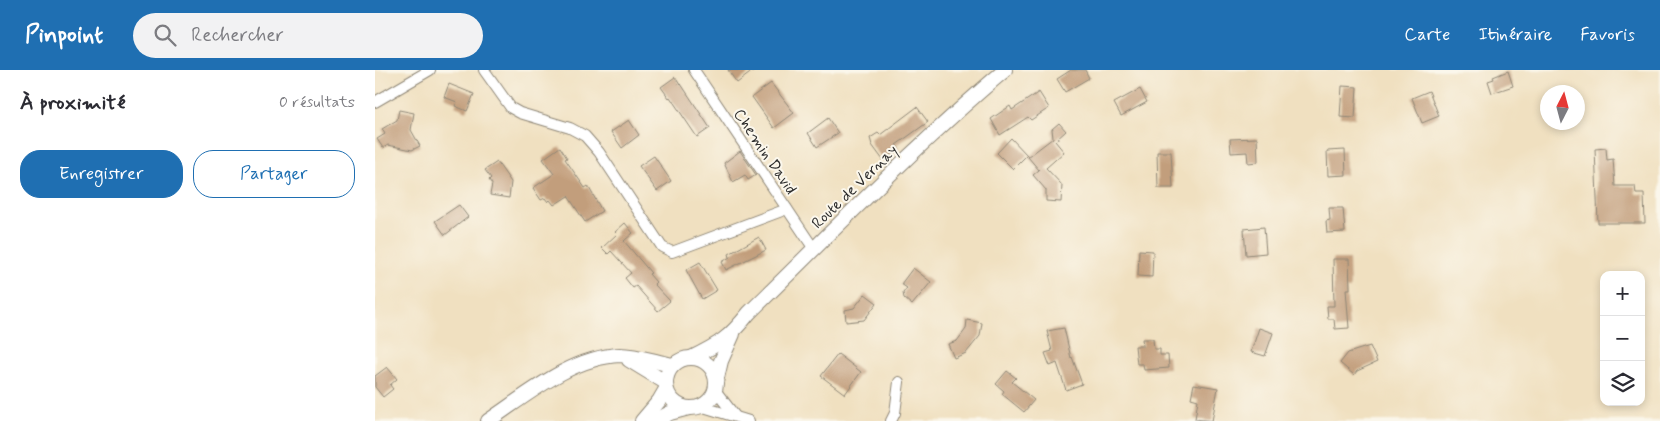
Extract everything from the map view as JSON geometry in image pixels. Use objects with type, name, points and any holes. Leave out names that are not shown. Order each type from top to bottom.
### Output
[{"type":"street","points":[[375,102],[430,70]]},
{"type":"street","points":[[484,70],[511,108],[520,113],[570,128],[585,136],[599,152],[662,247],[672,252],[787,209]]},
{"type":"street","name":"Chemin David","points":[[694,70],[814,249]]},
{"type":"street","name":"Route de Vernay","points":[[691,358],[716,346],[733,333],[749,313],[886,177],[968,101],[1005,70]]},
{"type":"street","name":"Route de Vernay","points":[[716,386],[721,361],[733,333]]},
{"type":"street","points":[[487,421],[566,369],[596,358],[622,355],[673,365]]},
{"type":"street","points":[[622,355],[666,386],[675,403],[735,416],[749,421]]},
{"type":"street","points":[[642,421],[659,401],[666,386],[669,370],[673,365],[685,358],[699,359],[706,363],[715,375],[716,386],[735,416]]},
{"type":"street","points":[[891,421],[895,413],[899,382]]},
{"type":"street","points":[[655,421],[670,413],[695,407],[708,401],[716,386]]},
{"type":"building","points":[[728,70],[754,70],[737,83]]},
{"type":"building","points":[[1071,70],[1085,70],[1089,78],[1065,92],[1057,79]]},
{"type":"building","points":[[1508,71],[1513,86],[1492,93],[1488,81]]},
{"type":"building","points":[[675,77],[710,128],[697,137],[661,87]]},
{"type":"building","points":[[771,83],[794,113],[774,128],[752,97]]},
{"type":"building","points":[[449,84],[474,94],[467,111],[455,106],[457,102],[444,97]]},
{"type":"building","points":[[1342,86],[1357,87],[1355,118],[1340,117]]},
{"type":"building","points":[[1140,89],[1147,102],[1121,116],[1114,103]]},
{"type":"building","points":[[1429,91],[1439,116],[1422,123],[1412,98]]},
{"type":"building","points":[[1039,92],[1049,108],[1031,120],[1028,117],[1000,135],[991,119],[1010,106],[1012,110]]},
{"type":"building","points":[[917,107],[928,122],[896,145],[899,149],[883,160],[872,145],[870,138],[878,133],[880,135]]},
{"type":"building","points":[[399,110],[414,113],[411,130],[420,146],[412,150],[388,145],[383,148],[377,139],[385,134],[382,129],[397,120]]},
{"type":"building","points":[[828,118],[838,133],[817,147],[808,133]]},
{"type":"building","points":[[629,120],[639,135],[622,148],[611,132]]},
{"type":"building","points":[[1059,123],[1066,131],[1055,141],[1064,152],[1046,168],[1062,185],[1061,202],[1046,201],[1046,190],[1033,175],[1039,170],[1028,157],[1053,138],[1052,129]]},
{"type":"building","points":[[1011,138],[1027,155],[1013,169],[997,153]]},
{"type":"building","points":[[1257,138],[1258,162],[1248,163],[1247,152],[1231,153],[1230,139]]},
{"type":"building","points":[[560,147],[567,158],[565,159],[585,188],[588,186],[602,211],[585,222],[568,196],[554,205],[545,198],[541,200],[533,188],[554,174],[543,159]]},
{"type":"building","points":[[1606,148],[1607,160],[1613,159],[1615,186],[1635,186],[1636,194],[1644,194],[1645,223],[1598,223],[1595,149]]},
{"type":"building","points":[[1345,150],[1346,175],[1328,176],[1327,151]]},
{"type":"building","points":[[740,151],[756,175],[748,180],[745,175],[733,182],[724,163]]},
{"type":"building","points":[[1157,152],[1171,152],[1173,188],[1158,188]]},
{"type":"building","points":[[654,156],[671,181],[657,191],[639,166]]},
{"type":"building","points":[[497,162],[511,182],[509,198],[490,195],[492,184],[489,180],[491,178],[485,170]]},
{"type":"building","points":[[459,205],[468,217],[445,235],[435,221]]},
{"type":"building","points":[[1329,208],[1343,208],[1345,232],[1327,233],[1326,221],[1330,220]]},
{"type":"building","points":[[625,223],[633,233],[624,241],[651,273],[649,274],[656,282],[654,284],[670,301],[658,311],[636,286],[633,288],[625,278],[631,273],[611,251],[608,254],[602,248],[617,234],[615,232]]},
{"type":"building","points":[[1264,227],[1266,253],[1246,255],[1244,229]]},
{"type":"building","points":[[759,237],[766,250],[726,270],[722,262],[730,257],[729,254]]},
{"type":"building","points":[[1139,250],[1153,251],[1152,277],[1138,276]]},
{"type":"building","points":[[1333,259],[1349,259],[1350,289],[1346,289],[1349,328],[1335,329],[1334,319],[1328,319],[1327,306],[1334,306]]},
{"type":"building","points":[[700,262],[717,290],[702,299],[686,270]]},
{"type":"building","points":[[913,268],[931,282],[912,305],[904,298],[903,293],[907,288],[901,284]]},
{"type":"building","points":[[865,294],[877,303],[864,320],[846,322],[845,310],[854,308]]},
{"type":"building","points":[[967,320],[982,323],[980,336],[966,353],[954,358],[948,344],[957,341],[966,329]]},
{"type":"building","points":[[1064,328],[1071,358],[1082,384],[1066,390],[1057,363],[1050,366],[1045,353],[1052,351],[1047,331]]},
{"type":"building","points":[[1259,328],[1273,333],[1265,356],[1251,352]]},
{"type":"building","points":[[1142,339],[1153,339],[1154,349],[1160,349],[1160,355],[1168,355],[1169,368],[1144,370],[1143,364],[1137,364],[1135,346],[1143,346]]},
{"type":"building","points":[[1370,346],[1377,362],[1357,371],[1354,375],[1340,363],[1348,353]]},
{"type":"building","points":[[838,354],[861,372],[845,394],[821,376]]},
{"type":"building","points":[[387,367],[397,379],[390,385],[393,389],[383,397],[375,387],[375,376]]},
{"type":"building","points":[[1007,371],[1016,378],[1012,382],[1034,400],[1024,412],[1002,394],[1004,391],[996,384]]},
{"type":"building","points":[[1194,384],[1218,388],[1212,421],[1195,419],[1198,400],[1191,398]]}]
